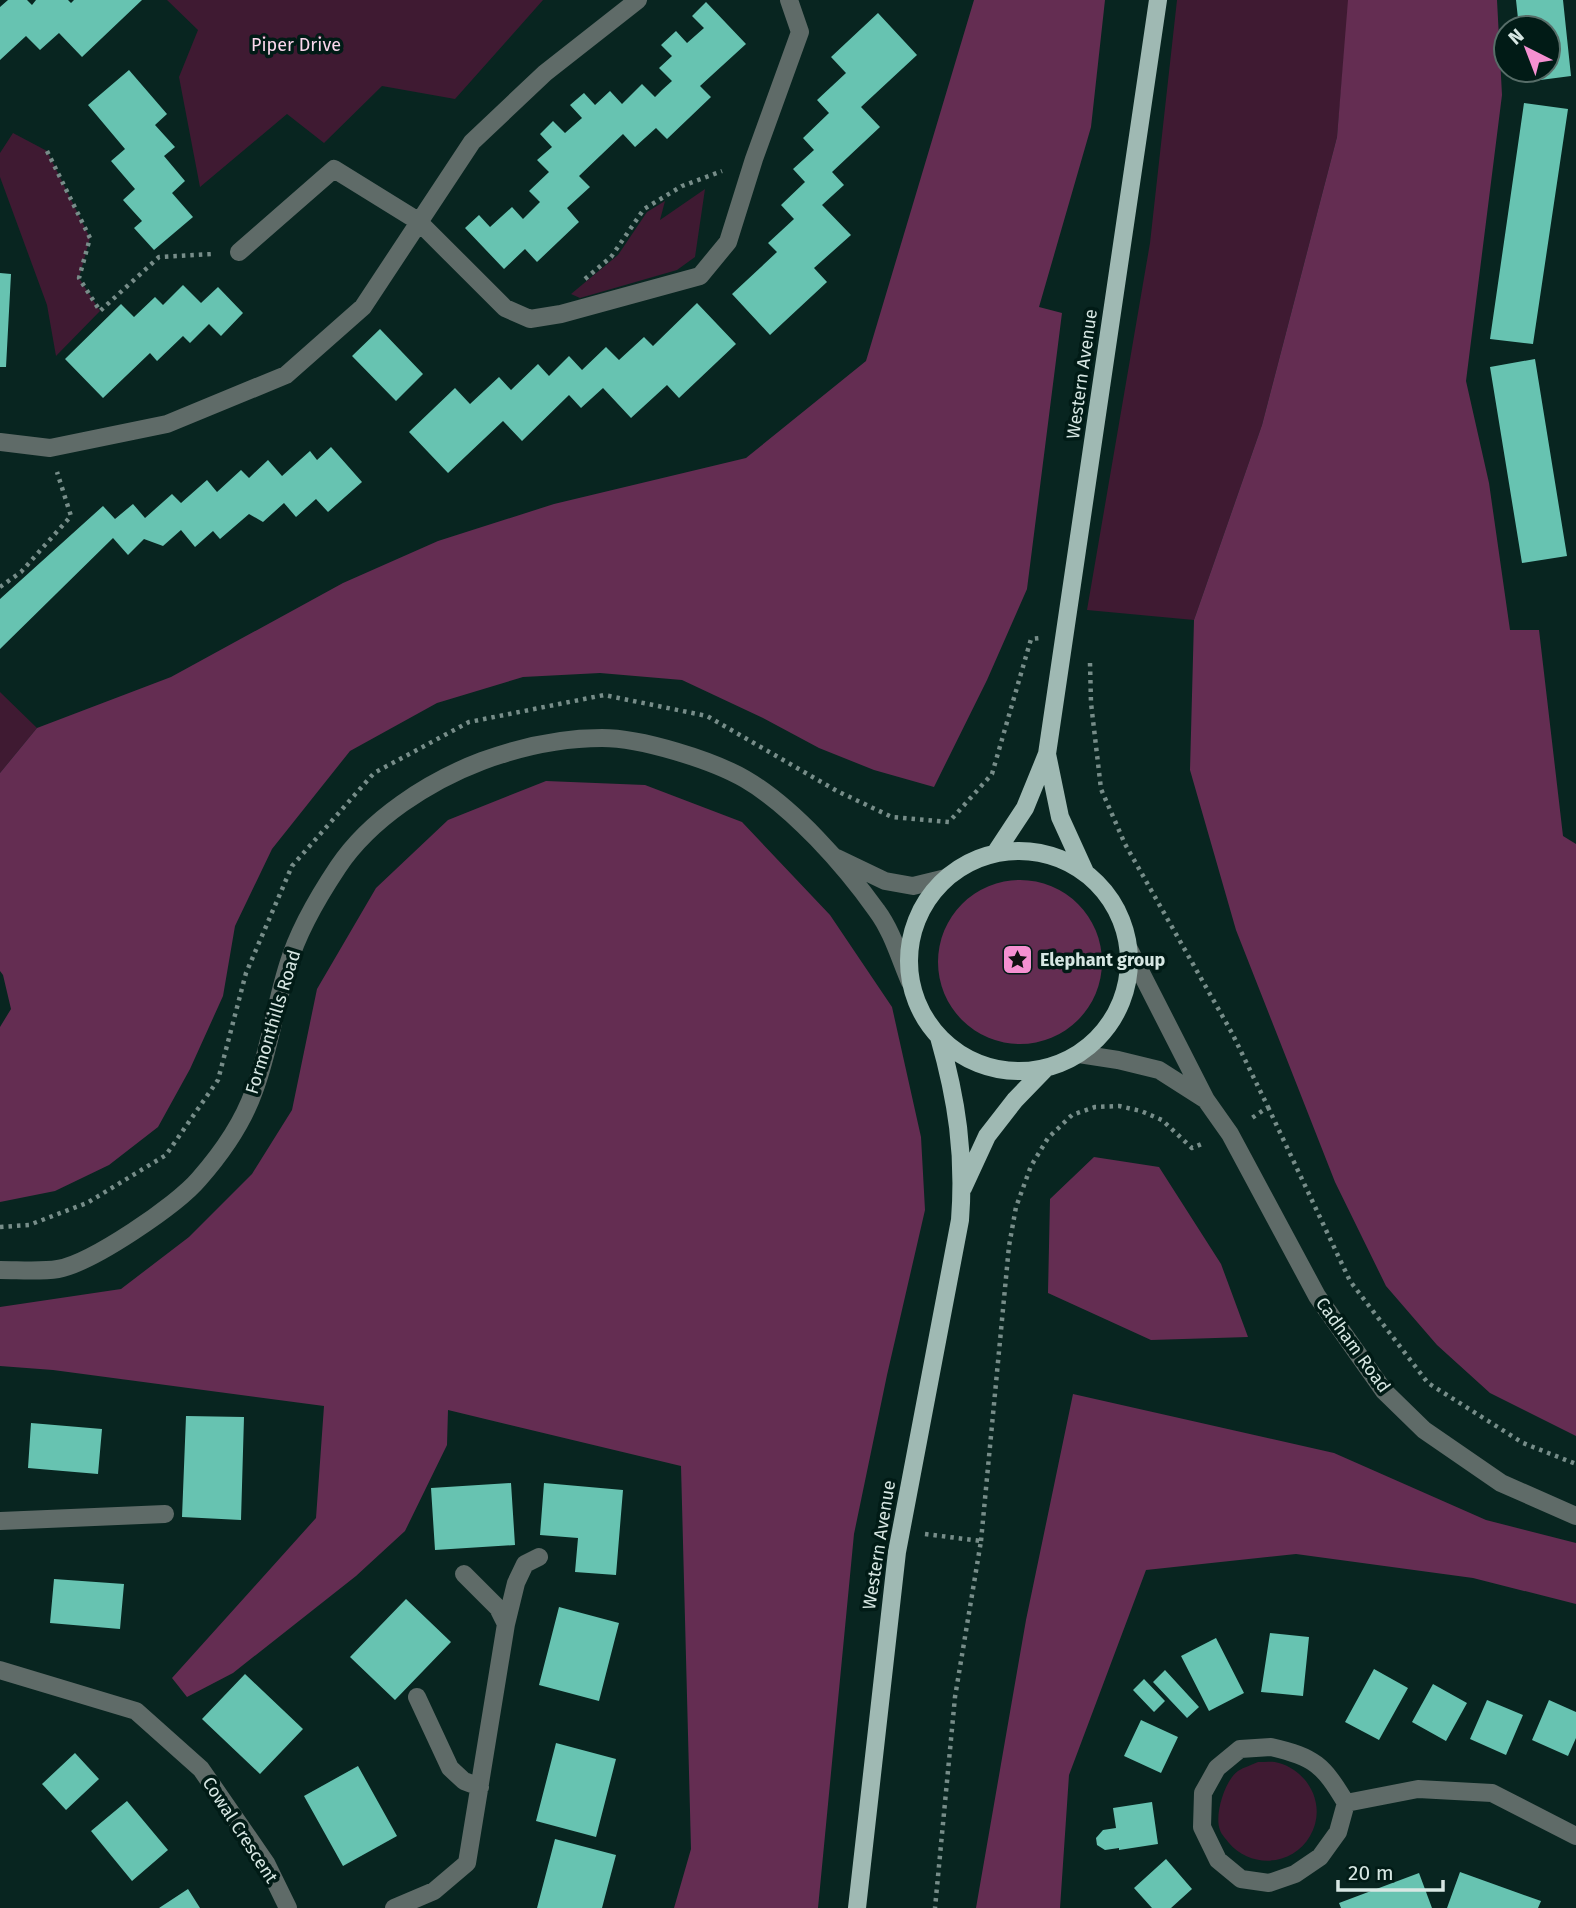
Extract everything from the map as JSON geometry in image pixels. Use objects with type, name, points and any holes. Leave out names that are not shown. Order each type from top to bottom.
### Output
[{"type":"main road","name":"Western Avenue","points":[[996,852],[1026,808],[1047,754],[1158,0]]},
{"type":"main road","name":"Western Avenue","points":[[1047,754],[1060,817],[1085,872]]},
{"type":"main road","points":[[996,852],[1038,852],[1058,857],[1085,872],[1107,893],[1122,920],[1129,949],[1128,980],[1119,1009],[1102,1034],[1079,1054],[1046,1068],[1017,1072],[988,1067],[962,1055],[939,1037],[920,1012],[910,982],[910,944],[922,908],[946,878],[969,862],[996,852]]},
{"type":"main road","points":[[939,1037],[953,1086],[959,1123],[962,1191]]},
{"type":"main road","points":[[962,1191],[987,1136],[1015,1100],[1046,1068]]},
{"type":"main road","name":"Western Avenue","points":[[857,1908],[901,1531],[960,1220],[962,1191]]},
{"type":"street","points":[[0,442],[50,448],[167,424],[286,375],[363,307],[472,142],[545,73],[638,0]]},
{"type":"street","points":[[239,252],[334,169],[418,221],[505,308],[530,319],[561,314],[700,276],[728,242],[754,159],[800,33],[789,0]]},
{"type":"street","name":"Formonthills Road","points":[[0,1270],[61,1269],[107,1247],[152,1219],[198,1180],[233,1132],[254,1091],[288,962],[311,912],[339,865],[373,827],[414,797],[460,770],[502,754],[554,741],[605,738],[706,760],[745,779],[783,805],[831,855],[879,913],[910,982]]},
{"type":"street","name":"Formonthills Road","points":[[831,855],[885,881],[913,886],[946,878]]},
{"type":"street","name":"Cadham Road","points":[[1129,949],[1206,1100],[1230,1134],[1317,1296],[1384,1391],[1424,1430],[1501,1483],[1576,1516]]},
{"type":"street","name":"Cadham Road","points":[[1079,1054],[1159,1070],[1206,1100]]},
{"type":"street","points":[[0,1521],[165,1514]]},
{"type":"street","points":[[394,1908],[434,1891],[467,1863],[506,1624],[516,1583],[525,1564],[539,1557]]},
{"type":"street","points":[[464,1574],[498,1608],[506,1624]]},
{"type":"street","name":"Cowal Crescent","points":[[0,1671],[135,1712],[201,1769],[266,1863],[288,1908]]},
{"type":"street","points":[[417,1697],[450,1768],[464,1781],[480,1787]]},
{"type":"street","points":[[1271,1747],[1303,1754],[1329,1774],[1346,1803],[1338,1832],[1320,1857],[1296,1874],[1269,1883],[1241,1880],[1218,1860],[1202,1827],[1203,1793],[1217,1768],[1240,1749],[1271,1747]]},
{"type":"street","points":[[1346,1803],[1418,1790],[1492,1793],[1576,1836]]},
{"type":"path","points":[[47,151],[90,239],[79,278],[100,310],[159,257],[239,252]]},
{"type":"path","points":[[583,280],[611,257],[644,209],[682,186],[754,159]]},
{"type":"path","points":[[0,587],[21,572],[71,516],[50,448]]},
{"type":"path","points":[[0,1227],[29,1225],[87,1203],[166,1155],[218,1080],[246,973],[292,866],[374,773],[469,722],[604,695],[707,716],[837,791],[892,817],[950,822],[992,774],[1031,639],[1065,634],[1090,644],[1091,703],[1101,789],[1125,844],[1232,1033],[1350,1281],[1428,1383],[1522,1443],[1576,1464]]},
{"type":"path","points":[[934,1908],[955,1697],[981,1541],[1009,1246],[1016,1207],[1031,1166],[1048,1138],[1072,1115],[1095,1107],[1119,1106],[1141,1111],[1162,1120],[1192,1147],[1230,1134],[1268,1107]]},
{"type":"path","points":[[901,1531],[981,1541]]},
{"type":"green space","name":"Piper Drive","points":[[167,0],[543,0],[455,99],[382,86],[324,143],[287,114],[200,187],[179,77],[198,30]]},
{"type":"green space","points":[[1177,0],[1349,0],[1337,137],[1262,425],[1194,620],[1087,610],[1150,243]]},
{"type":"green space","points":[[13,133],[47,151],[90,238],[79,278],[100,311],[56,356],[47,305],[0,177],[0,153]]},
{"type":"green space","points":[[705,189],[695,257],[677,270],[580,298],[571,294],[618,255],[647,212],[665,201],[660,220]]},
{"type":"green space","points":[[0,692],[37,728],[0,773]]},
{"type":"green space","points":[[1258,1762],[1277,1762],[1299,1774],[1307,1782],[1316,1803],[1315,1825],[1310,1836],[1303,1846],[1283,1858],[1260,1860],[1249,1857],[1229,1843],[1220,1830],[1218,1816],[1229,1782],[1238,1771]]},
{"type":"shaded area","points":[[974,0],[1105,0],[1091,127],[1039,307],[1062,313],[1027,589],[987,680],[934,787],[874,770],[819,748],[682,680],[600,673],[523,677],[437,703],[350,751],[272,849],[235,926],[223,996],[190,1069],[158,1127],[109,1165],[55,1191],[0,1202],[0,1027],[11,1009],[0,971],[0,773],[37,728],[171,677],[343,583],[438,541],[554,504],[746,458],[866,361]]},
{"type":"shaded area","points":[[1348,0],[1497,0],[1498,14],[1492,14],[1492,84],[1501,84],[1502,95],[1466,381],[1489,483],[1510,630],[1539,630],[1563,836],[1576,844],[1576,1436],[1490,1393],[1437,1345],[1386,1286],[1335,1182],[1236,930],[1190,770],[1194,620],[1262,425],[1337,137]]},
{"type":"shaded area","points":[[546,781],[645,785],[742,822],[830,915],[892,1007],[921,1137],[925,1210],[854,1534],[818,1908],[674,1908],[691,1849],[681,1466],[448,1410],[447,1445],[405,1531],[356,1576],[233,1673],[187,1697],[172,1678],[316,1518],[324,1406],[53,1370],[0,1366],[0,1307],[121,1289],[189,1237],[252,1174],[292,1110],[317,989],[376,888],[448,820]]},
{"type":"shaded area","points":[[1020,880],[1051,886],[1078,904],[1096,931],[1102,962],[1096,993],[1078,1020],[1051,1038],[1020,1044],[989,1038],[962,1020],[944,993],[938,962],[944,931],[962,904],[989,886]]},
{"type":"shaded area","points":[[1094,1157],[1159,1167],[1221,1264],[1248,1337],[1151,1340],[1048,1293],[1050,1199]]},
{"type":"shaded area","points":[[1073,1394],[1334,1453],[1486,1520],[1576,1543],[1576,1604],[1473,1578],[1296,1554],[1146,1570],[1069,1775],[1060,1908],[976,1908],[1026,1620]]},
{"type":"building","points":[[8,0],[27,0],[32,5],[36,0],[68,0],[71,3],[74,0],[142,0],[82,57],[59,33],[40,50],[26,36],[0,60],[0,7]]},
{"type":"building","points":[[1516,0],[1563,0],[1571,76],[1562,77],[1562,14],[1518,14]]},
{"type":"building","points":[[706,2],[746,44],[700,86],[711,97],[667,139],[656,128],[635,147],[623,134],[579,176],[590,187],[567,208],[579,222],[537,262],[525,249],[504,269],[465,228],[479,215],[490,227],[512,207],[523,219],[540,202],[529,191],[549,172],[537,160],[552,147],[540,134],[553,121],[565,133],[582,118],[570,105],[584,93],[595,105],[610,91],[622,104],[642,84],[655,97],[672,81],[659,68],[672,56],[661,45],[676,31],[687,43],[704,28],[692,16]]},
{"type":"building","points":[[878,13],[917,55],[861,107],[880,127],[832,172],[844,185],[822,205],[851,235],[814,268],[827,282],[770,335],[732,294],[777,252],[768,243],[794,219],[781,205],[805,182],[793,169],[814,150],[803,138],[829,113],[817,100],[846,73],[831,57]]},
{"type":"building","points":[[129,70],[167,114],[155,125],[175,147],[164,156],[185,181],[172,193],[193,217],[154,250],[134,228],[142,221],[123,200],[135,189],[111,161],[125,149],[88,105]]},
{"type":"building","points":[[1524,103],[1568,109],[1533,344],[1490,339]]},
{"type":"building","points":[[0,273],[11,274],[6,367],[0,367]]},
{"type":"building","points":[[183,285],[201,303],[218,287],[243,313],[221,336],[209,324],[190,343],[183,336],[157,361],[150,353],[103,398],[65,359],[121,304],[134,317],[155,297],[163,305]]},
{"type":"building","points":[[697,303],[736,344],[679,398],[667,385],[631,418],[603,388],[581,408],[569,395],[522,441],[503,421],[448,473],[409,432],[455,388],[470,404],[499,377],[511,390],[538,364],[549,376],[569,356],[582,370],[606,347],[619,360],[644,337],[653,346]]},
{"type":"building","points":[[380,329],[423,374],[396,401],[352,356]]},
{"type":"building","points":[[1535,359],[1567,556],[1522,563],[1490,367]]},
{"type":"building","points":[[331,447],[362,482],[328,512],[316,499],[296,517],[284,503],[263,522],[249,514],[220,539],[213,531],[195,547],[181,530],[163,546],[144,539],[128,555],[113,538],[0,649],[0,599],[103,506],[115,519],[133,504],[145,518],[172,494],[181,503],[207,480],[217,492],[241,470],[249,478],[268,460],[282,476],[310,451],[317,460]]},
{"type":"building","points":[[186,1416],[244,1417],[241,1520],[182,1517]]},
{"type":"building","points":[[31,1423],[102,1429],[98,1474],[28,1468]]},
{"type":"building","points":[[511,1483],[515,1545],[435,1550],[431,1488]]},
{"type":"building","points":[[544,1483],[623,1490],[616,1575],[575,1572],[578,1538],[540,1535]]},
{"type":"building","points":[[54,1579],[124,1584],[120,1629],[50,1623]]},
{"type":"building","points":[[406,1599],[451,1642],[395,1700],[350,1657]]},
{"type":"building","points":[[559,1607],[619,1623],[599,1701],[539,1685]]},
{"type":"building","points":[[1270,1633],[1309,1637],[1303,1696],[1261,1692]]},
{"type":"building","points":[[1216,1638],[1244,1693],[1209,1711],[1181,1656]]},
{"type":"building","points":[[1374,1669],[1408,1688],[1379,1740],[1345,1722]]},
{"type":"building","points":[[1165,1670],[1199,1707],[1187,1718],[1153,1682]]},
{"type":"building","points":[[245,1674],[303,1729],[260,1774],[202,1719]]},
{"type":"building","points":[[1144,1679],[1165,1701],[1154,1712],[1133,1690]]},
{"type":"building","points":[[1433,1684],[1467,1703],[1446,1741],[1412,1722]]},
{"type":"building","points":[[1487,1700],[1523,1715],[1506,1755],[1470,1739]]},
{"type":"building","points":[[1549,1700],[1576,1712],[1576,1738],[1568,1756],[1532,1740]]},
{"type":"building","points":[[1141,1720],[1178,1737],[1161,1773],[1124,1756]]},
{"type":"building","points":[[556,1743],[616,1759],[596,1837],[536,1821]]},
{"type":"building","points":[[75,1753],[99,1779],[66,1810],[42,1784]]},
{"type":"building","points":[[358,1766],[397,1836],[343,1866],[304,1796]]},
{"type":"building","points":[[127,1801],[168,1850],[132,1881],[91,1831]]},
{"type":"building","points":[[1152,1802],[1158,1844],[1119,1850],[1105,1850],[1097,1845],[1096,1838],[1103,1830],[1116,1828],[1113,1808]]},
{"type":"building","points":[[555,1839],[616,1855],[602,1908],[537,1908]]},
{"type":"building","points":[[1166,1859],[1192,1889],[1171,1908],[1152,1908],[1134,1888]]},
{"type":"building","points":[[1460,1872],[1541,1901],[1538,1908],[1447,1908]]},
{"type":"building","points":[[1419,1873],[1432,1908],[1341,1908],[1339,1903]]},
{"type":"building","points":[[188,1889],[200,1908],[159,1908]]},
{"type":"place","name":"Elephant group","points":[[1017,960]]}]
